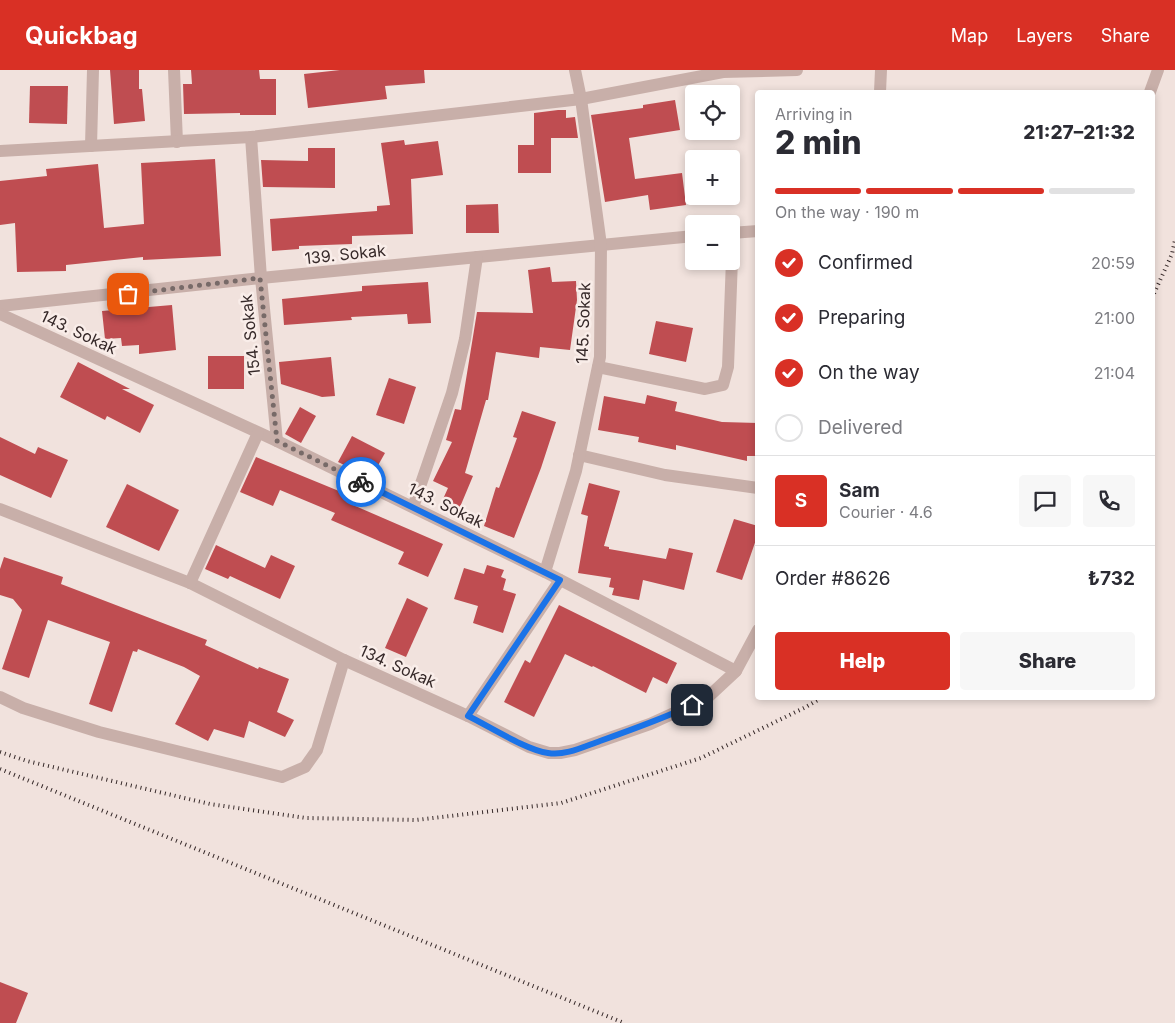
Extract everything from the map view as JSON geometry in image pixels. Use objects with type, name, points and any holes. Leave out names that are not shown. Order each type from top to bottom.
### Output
[{"type":"street","points":[[92,146],[93,70]]},
{"type":"street","points":[[174,70],[177,142]]},
{"type":"street","name":"145. Sokak","points":[[544,572],[576,471],[600,357],[601,245],[575,70]]},
{"type":"street","points":[[0,151],[252,137],[580,99],[723,71],[796,70]]},
{"type":"street","points":[[880,90],[881,70]]},
{"type":"street","points":[[1151,90],[1158,70]]},
{"type":"street","name":"154. Sokak","points":[[252,137],[260,278],[277,441]]},
{"type":"street","points":[[740,232],[755,231]]},
{"type":"street","name":"139. Sokak","points":[[0,306],[260,278],[685,237]]},
{"type":"street","points":[[413,507],[452,393],[465,339],[477,257]]},
{"type":"street","points":[[598,367],[705,389],[723,384],[728,368],[731,270]]},
{"type":"street","name":"143. Sokak","points":[[0,314],[277,441],[560,580],[736,671]]},
{"type":"street","points":[[190,583],[258,433]]},
{"type":"street","points":[[579,455],[665,475],[755,488]]},
{"type":"street","name":"134. Sokak","points":[[0,509],[190,583],[344,660],[468,716],[529,747],[549,753],[575,750],[650,724],[706,698],[736,671],[755,636]]},
{"type":"street","points":[[468,716],[560,580]]},
{"type":"street","points":[[0,697],[23,708],[99,732],[282,777],[305,767],[317,750],[344,660]]},
{"type":"building","points":[[110,70],[139,70],[139,89],[142,89],[145,121],[114,124]]},
{"type":"building","points":[[191,70],[259,70],[260,79],[276,79],[276,115],[240,115],[240,113],[184,114],[183,84],[192,84]]},
{"type":"building","points":[[340,70],[424,70],[425,83],[385,86],[387,99],[308,108],[304,74]]},
{"type":"building","points":[[30,86],[68,86],[67,124],[29,123]]},
{"type":"building","points":[[675,100],[680,130],[629,138],[635,179],[682,173],[686,205],[650,210],[648,195],[605,202],[591,115],[643,108],[643,105]]},
{"type":"building","points":[[566,110],[566,118],[575,117],[578,138],[551,138],[551,173],[518,173],[518,145],[534,145],[534,113]]},
{"type":"building","points":[[404,140],[405,145],[438,141],[443,175],[411,179],[413,234],[352,236],[352,244],[299,246],[299,249],[272,251],[270,219],[377,211],[377,206],[390,205],[381,143]]},
{"type":"building","points":[[308,148],[335,148],[335,188],[263,187],[261,160],[308,161]]},
{"type":"building","points":[[215,159],[221,256],[143,260],[143,257],[66,265],[66,271],[17,272],[15,223],[0,225],[0,181],[47,176],[46,169],[98,164],[104,228],[144,224],[141,163]]},
{"type":"building","points":[[498,204],[499,233],[466,233],[466,205]]},
{"type":"building","points":[[550,267],[552,282],[576,281],[577,300],[570,350],[540,347],[539,358],[496,352],[488,400],[486,400],[465,473],[473,476],[460,507],[443,499],[448,488],[433,481],[452,442],[446,440],[455,409],[461,410],[477,312],[533,313],[528,270]]},
{"type":"building","points":[[428,282],[431,323],[408,324],[407,314],[351,317],[352,320],[284,325],[282,299],[362,291],[362,286]]},
{"type":"building","points":[[172,305],[176,350],[139,354],[139,345],[122,346],[121,338],[105,339],[102,311]]},
{"type":"building","points":[[656,321],[693,328],[686,362],[649,354]]},
{"type":"building","points":[[208,356],[244,356],[244,389],[208,389]]},
{"type":"building","points":[[331,357],[335,396],[322,397],[281,384],[279,362]]},
{"type":"building","points":[[78,362],[130,389],[122,389],[154,405],[140,433],[107,416],[105,420],[60,397]]},
{"type":"building","points":[[389,378],[416,387],[404,424],[376,415]]},
{"type":"building","points":[[647,395],[677,402],[675,411],[722,422],[755,423],[755,456],[747,456],[747,461],[676,445],[676,450],[638,442],[639,437],[598,430],[604,396],[645,404]]},
{"type":"building","points":[[300,407],[316,416],[301,443],[285,434]]},
{"type":"building","points":[[522,411],[556,422],[541,468],[514,538],[484,526],[496,487],[499,488],[517,438],[513,437]]},
{"type":"building","points":[[352,436],[385,453],[371,478],[338,462]]},
{"type":"building","points":[[0,437],[35,454],[38,447],[68,460],[51,498],[0,475]]},
{"type":"building","points":[[256,457],[356,498],[353,505],[443,544],[428,577],[398,564],[404,552],[331,520],[335,513],[280,490],[273,506],[240,492]]},
{"type":"building","points":[[589,483],[620,491],[604,546],[609,547],[609,549],[666,559],[669,548],[693,553],[684,590],[643,580],[639,600],[612,595],[614,588],[609,587],[611,578],[578,573],[588,516],[581,514]]},
{"type":"building","points":[[127,484],[179,510],[159,551],[106,527]]},
{"type":"building","points":[[734,519],[755,525],[755,543],[742,580],[716,572]]},
{"type":"building","points":[[216,545],[265,568],[271,555],[295,566],[280,599],[230,576],[228,579],[205,569]]},
{"type":"building","points":[[4,557],[63,577],[61,584],[207,640],[205,645],[258,669],[259,667],[289,679],[277,712],[294,720],[285,737],[249,721],[244,738],[214,729],[208,741],[175,724],[200,676],[184,667],[138,649],[137,652],[133,651],[112,712],[89,704],[110,642],[48,620],[29,678],[2,669],[22,610],[13,599],[0,595],[0,569]]},
{"type":"building","points":[[487,565],[504,570],[501,577],[506,579],[503,590],[516,594],[503,633],[473,623],[478,606],[454,599],[464,568],[484,574]]},
{"type":"building","points":[[407,598],[428,608],[406,657],[385,648]]},
{"type":"building","points":[[559,605],[677,663],[667,684],[653,677],[646,693],[565,654],[534,717],[504,702],[525,660],[530,663]]},
{"type":"building","points":[[0,982],[28,993],[16,1023],[0,1023]]},
{"type":"railway","points":[[1155,291],[1172,254],[1175,240]]},
{"type":"railway","points":[[0,752],[27,761],[210,804],[306,818],[416,820],[561,803],[701,758],[818,700]]},
{"type":"railway","points":[[0,769],[624,1023]]},
{"type":"way so far","points":[[128,294],[260,278],[277,441],[361,482]]},
{"type":"route","points":[[361,482],[560,580],[468,716],[538,751],[560,753],[575,750],[650,724],[692,705]]}]
